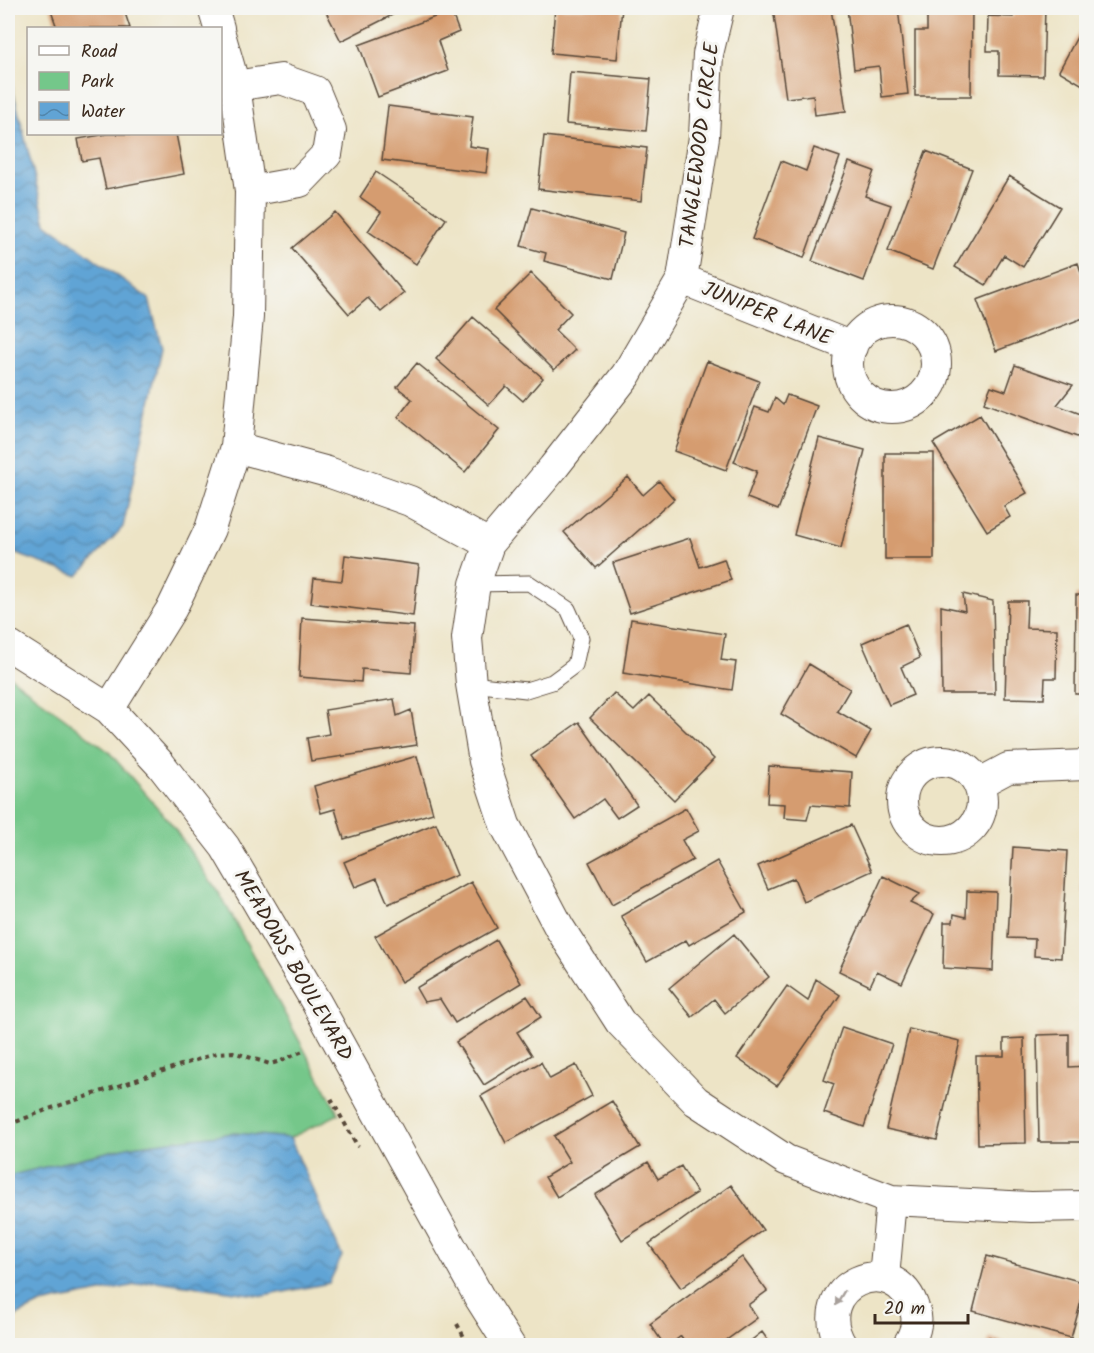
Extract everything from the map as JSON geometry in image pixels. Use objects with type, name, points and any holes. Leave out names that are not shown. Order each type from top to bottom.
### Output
[{"type":"street","points":[[213,8],[219,27]]},
{"type":"street","name":"TANGLEWOOD CIRCLE","points":[[719,8],[708,54],[704,137],[682,279],[626,375],[553,468],[489,544],[475,584],[467,638],[471,684],[484,761],[505,825],[559,927],[620,1022],[696,1101],[786,1160],[891,1200],[1030,1207],[1086,1206]]},
{"type":"street","points":[[109,709],[172,608],[210,529],[236,447],[248,317],[250,191],[235,86],[222,41]]},
{"type":"street","points":[[235,86],[281,80],[315,91],[331,130],[327,154],[300,182],[250,191]]},
{"type":"street","name":"JUNIPER LANE","points":[[682,279],[852,347]]},
{"type":"street","points":[[236,447],[328,472],[410,501],[489,544]]},
{"type":"street","name":"MEADOWS BOULEVARD","points":[[8,645],[109,709],[161,765],[225,847],[316,1002],[479,1297],[510,1346]]},
{"type":"street","points":[[978,784],[1008,768],[1086,765]]},
{"type":"street","points":[[884,1278],[891,1200]]},
{"type":"street","points":[[842,1346],[836,1336],[833,1323],[833,1310],[838,1298],[847,1287],[858,1280],[871,1277],[884,1278],[896,1283],[906,1291],[913,1303],[917,1315],[915,1329],[907,1346]]},
{"type":"lane","points":[[471,684],[526,690],[552,682],[575,664],[581,638],[568,609],[529,583],[475,584]]},
{"type":"path","points":[[8,1125],[57,1106],[216,1053],[233,1053],[270,1064],[305,1050],[310,1059]]},
{"type":"path","points":[[329,1096],[362,1155]]},
{"type":"path","points":[[455,1322],[468,1346]]},
{"type":"green space","points":[[8,675],[109,752],[170,822],[221,896],[339,1114],[290,1138],[234,1133],[132,1146],[8,1176]]},
{"type":"water","points":[[8,70],[46,223],[149,299],[162,348],[123,527],[78,576],[8,551]]},
{"type":"water","points":[[234,1133],[290,1138],[342,1256],[329,1283],[264,1296],[156,1281],[41,1304],[8,1320],[8,1176],[132,1146]]},
{"type":"building","points":[[50,8],[139,8],[125,13],[130,27],[57,27]]},
{"type":"building","points":[[324,8],[406,8],[341,41]]},
{"type":"building","points":[[555,8],[622,8],[617,59],[551,53]]},
{"type":"building","points":[[773,8],[831,8],[846,111],[815,115],[813,95],[786,98]]},
{"type":"building","points":[[847,8],[898,8],[908,94],[882,97],[879,66],[854,69]]},
{"type":"building","points":[[927,8],[972,8],[971,96],[915,96],[915,31],[927,31]]},
{"type":"building","points":[[1013,8],[1045,8],[1043,76],[999,75],[999,51],[987,51],[988,16],[1013,17]]},
{"type":"building","points":[[451,11],[459,32],[438,41],[448,71],[378,97],[359,45]]},
{"type":"building","points":[[1086,20],[1086,87],[1059,71]]},
{"type":"building","points":[[570,72],[651,79],[646,131],[566,124]]},
{"type":"building","points":[[388,106],[473,117],[469,146],[489,149],[486,173],[382,160]]},
{"type":"building","points":[[101,135],[176,135],[184,174],[106,189],[99,158],[82,161],[78,139]]},
{"type":"building","points":[[544,136],[647,148],[641,201],[538,189]]},
{"type":"building","points":[[814,148],[840,157],[804,258],[752,239],[781,161],[806,171]]},
{"type":"building","points":[[926,151],[972,169],[933,269],[888,251]]},
{"type":"building","points":[[849,162],[874,171],[865,196],[891,205],[864,281],[812,261]]},
{"type":"building","points":[[376,172],[446,219],[416,264],[368,231],[381,212],[360,197]]},
{"type":"building","points":[[1009,176],[1060,207],[1023,267],[1004,255],[986,285],[955,267]]},
{"type":"building","points":[[532,208],[624,233],[613,279],[544,261],[546,253],[521,246]]},
{"type":"building","points":[[335,212],[404,293],[381,312],[368,298],[349,314],[292,248]]},
{"type":"building","points":[[1078,263],[1086,287],[1086,317],[996,351],[977,300]]},
{"type":"building","points":[[531,273],[571,313],[555,330],[575,350],[554,370],[494,310]]},
{"type":"building","points":[[473,317],[543,378],[523,401],[506,386],[489,405],[436,359]]},
{"type":"building","points":[[707,361],[759,381],[726,470],[674,451]]},
{"type":"building","points":[[417,363],[499,430],[465,472],[398,417],[412,399],[397,387]]},
{"type":"building","points":[[1015,365],[1073,385],[1057,405],[1086,416],[1080,438],[984,403],[991,386],[1006,391]]},
{"type":"building","points":[[787,395],[817,406],[778,510],[747,498],[757,471],[734,462],[755,407],[769,412],[775,398],[783,405]]},
{"type":"building","points":[[980,415],[1027,493],[1004,506],[1010,517],[987,531],[933,443]]},
{"type":"building","points":[[819,438],[865,450],[841,548],[794,535]]},
{"type":"building","points":[[885,453],[934,453],[934,559],[885,559]]},
{"type":"building","points":[[628,477],[643,495],[659,481],[674,499],[596,568],[564,532]]},
{"type":"building","points":[[690,538],[700,567],[724,559],[731,580],[630,613],[613,563]]},
{"type":"building","points":[[345,555],[419,565],[413,616],[311,603],[314,578],[342,581]]},
{"type":"building","points":[[963,594],[993,601],[995,694],[942,694],[941,606],[965,611]]},
{"type":"building","points":[[1076,595],[1086,595],[1086,694],[1075,694]]},
{"type":"building","points":[[1008,601],[1027,601],[1026,628],[1057,629],[1056,678],[1045,678],[1044,699],[1005,698]]},
{"type":"building","points":[[302,618],[414,626],[411,673],[362,669],[361,682],[299,677]]},
{"type":"building","points":[[631,619],[725,634],[721,660],[736,662],[732,690],[623,673]]},
{"type":"building","points":[[906,624],[920,658],[901,667],[913,695],[889,705],[862,643]]},
{"type":"building","points":[[809,664],[850,689],[837,711],[871,731],[856,758],[781,714]]},
{"type":"building","points":[[614,693],[634,711],[649,696],[714,759],[674,800],[590,718]]},
{"type":"building","points":[[394,699],[397,716],[411,710],[417,745],[311,761],[307,738],[329,734],[325,710]]},
{"type":"building","points":[[579,722],[637,805],[617,818],[603,799],[575,819],[531,756]]},
{"type":"building","points":[[417,756],[433,813],[344,839],[335,809],[321,813],[314,786]]},
{"type":"building","points":[[769,766],[852,772],[850,808],[811,805],[807,820],[784,818],[785,804],[767,803]]},
{"type":"building","points":[[686,808],[699,831],[682,840],[693,860],[612,905],[589,862]]},
{"type":"building","points":[[436,823],[457,875],[388,904],[377,878],[355,887],[344,862]]},
{"type":"building","points":[[851,825],[872,871],[804,902],[794,878],[768,889],[758,866]]},
{"type":"building","points":[[1083,837],[1086,837],[1086,893],[1082,893]]},
{"type":"building","points":[[1013,847],[1067,851],[1061,958],[1034,956],[1035,939],[1008,938]]},
{"type":"building","points":[[717,861],[746,912],[689,945],[686,940],[647,962],[621,916]]},
{"type":"building","points":[[883,876],[920,894],[910,903],[934,914],[902,983],[877,971],[870,986],[839,971]]},
{"type":"building","points":[[471,882],[497,928],[401,982],[375,936]]},
{"type":"building","points":[[967,891],[996,892],[993,971],[943,968],[944,922],[953,922],[954,914],[966,917]]},
{"type":"building","points":[[734,934],[769,977],[725,1013],[714,999],[692,1017],[669,988]]},
{"type":"building","points":[[496,940],[521,983],[455,1023],[440,999],[424,1002],[416,988]]},
{"type":"building","points":[[816,979],[840,995],[777,1086],[737,1058],[787,986],[808,1001]]},
{"type":"building","points":[[527,996],[541,1017],[517,1032],[532,1055],[484,1085],[456,1042]]},
{"type":"building","points":[[842,1027],[892,1044],[864,1127],[824,1113],[834,1084],[824,1080]]},
{"type":"building","points":[[909,1029],[960,1041],[937,1140],[886,1129]]},
{"type":"building","points":[[1069,1034],[1069,1067],[1086,1066],[1086,1142],[1039,1142],[1037,1035]]},
{"type":"building","points":[[1024,1038],[1026,1143],[978,1144],[976,1056],[1004,1056],[1004,1039]]},
{"type":"building","points":[[541,1062],[550,1079],[576,1065],[592,1096],[506,1143],[481,1096]]},
{"type":"building","points":[[612,1101],[640,1147],[557,1197],[545,1177],[570,1162],[554,1136]]},
{"type":"building","points":[[648,1162],[658,1179],[681,1166],[697,1193],[622,1240],[595,1195]]},
{"type":"building","points":[[731,1185],[763,1230],[681,1288],[649,1244]]},
{"type":"building","points":[[987,1256],[1086,1283],[1071,1338],[973,1311]]},
{"type":"building","points":[[742,1257],[767,1291],[748,1305],[757,1318],[718,1346],[688,1346],[681,1336],[665,1346],[650,1324]]},
{"type":"building","points":[[762,1332],[772,1346],[744,1346]]},
{"type":"building","points":[[989,1337],[1014,1345],[1014,1346],[987,1346]]}]
